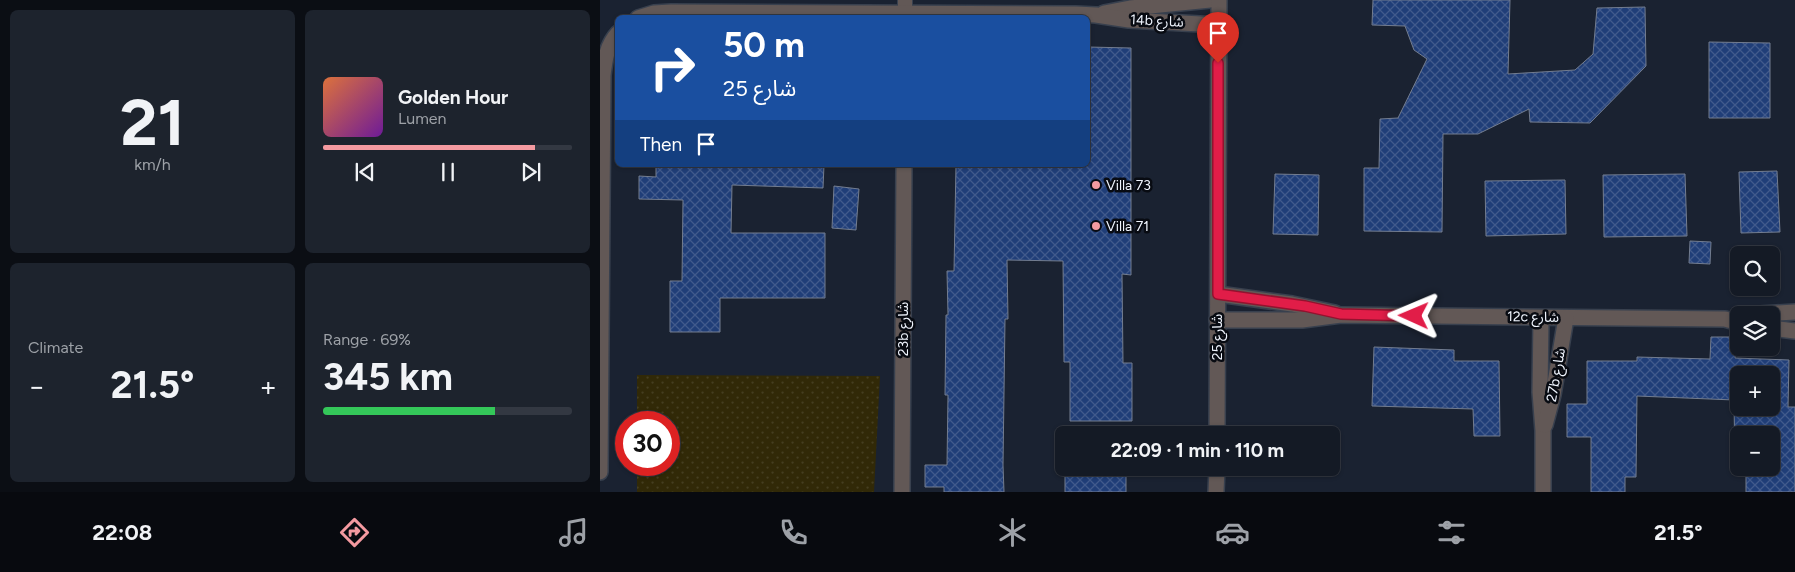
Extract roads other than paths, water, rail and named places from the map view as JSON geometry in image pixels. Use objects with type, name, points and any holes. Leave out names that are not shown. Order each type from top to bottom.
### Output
[{"type":"street","name":"14b شارع","points":[[1096,15],[1130,8],[1210,0]]},
{"type":"street","name":"شارع 25","points":[[1217,426],[1219,0]]},
{"type":"street","name":"14b شارع","points":[[891,15],[907,11],[1096,15],[1128,20],[1218,25]]},
{"type":"street","name":"14b شارع","points":[[648,15],[671,12],[833,15]]},
{"type":"street","points":[[600,472],[601,127],[605,58],[611,41],[615,36]]},
{"type":"street","name":"23b شارع","points":[[902,492],[904,167]]},
{"type":"street","name":"12c شارع","points":[[1218,294],[1305,306],[1341,314]]},
{"type":"street","points":[[1780,313],[1795,312]]},
{"type":"street","name":"12c شارع","points":[[1217,320],[1302,320],[1341,314],[1730,319]]},
{"type":"street","name":"27b شارع","points":[[1541,318],[1540,392],[1543,431],[1543,492]]},
{"type":"street","name":"27b شارع","points":[[1543,431],[1553,396],[1566,318]]},
{"type":"street","points":[[1780,329],[1795,331]]},
{"type":"street","points":[[1216,492],[1217,476]]},
{"type":"place","name":"Villa 73","points":[[1096,185]]},
{"type":"place","name":"Villa 71","points":[[1096,226]]}]
